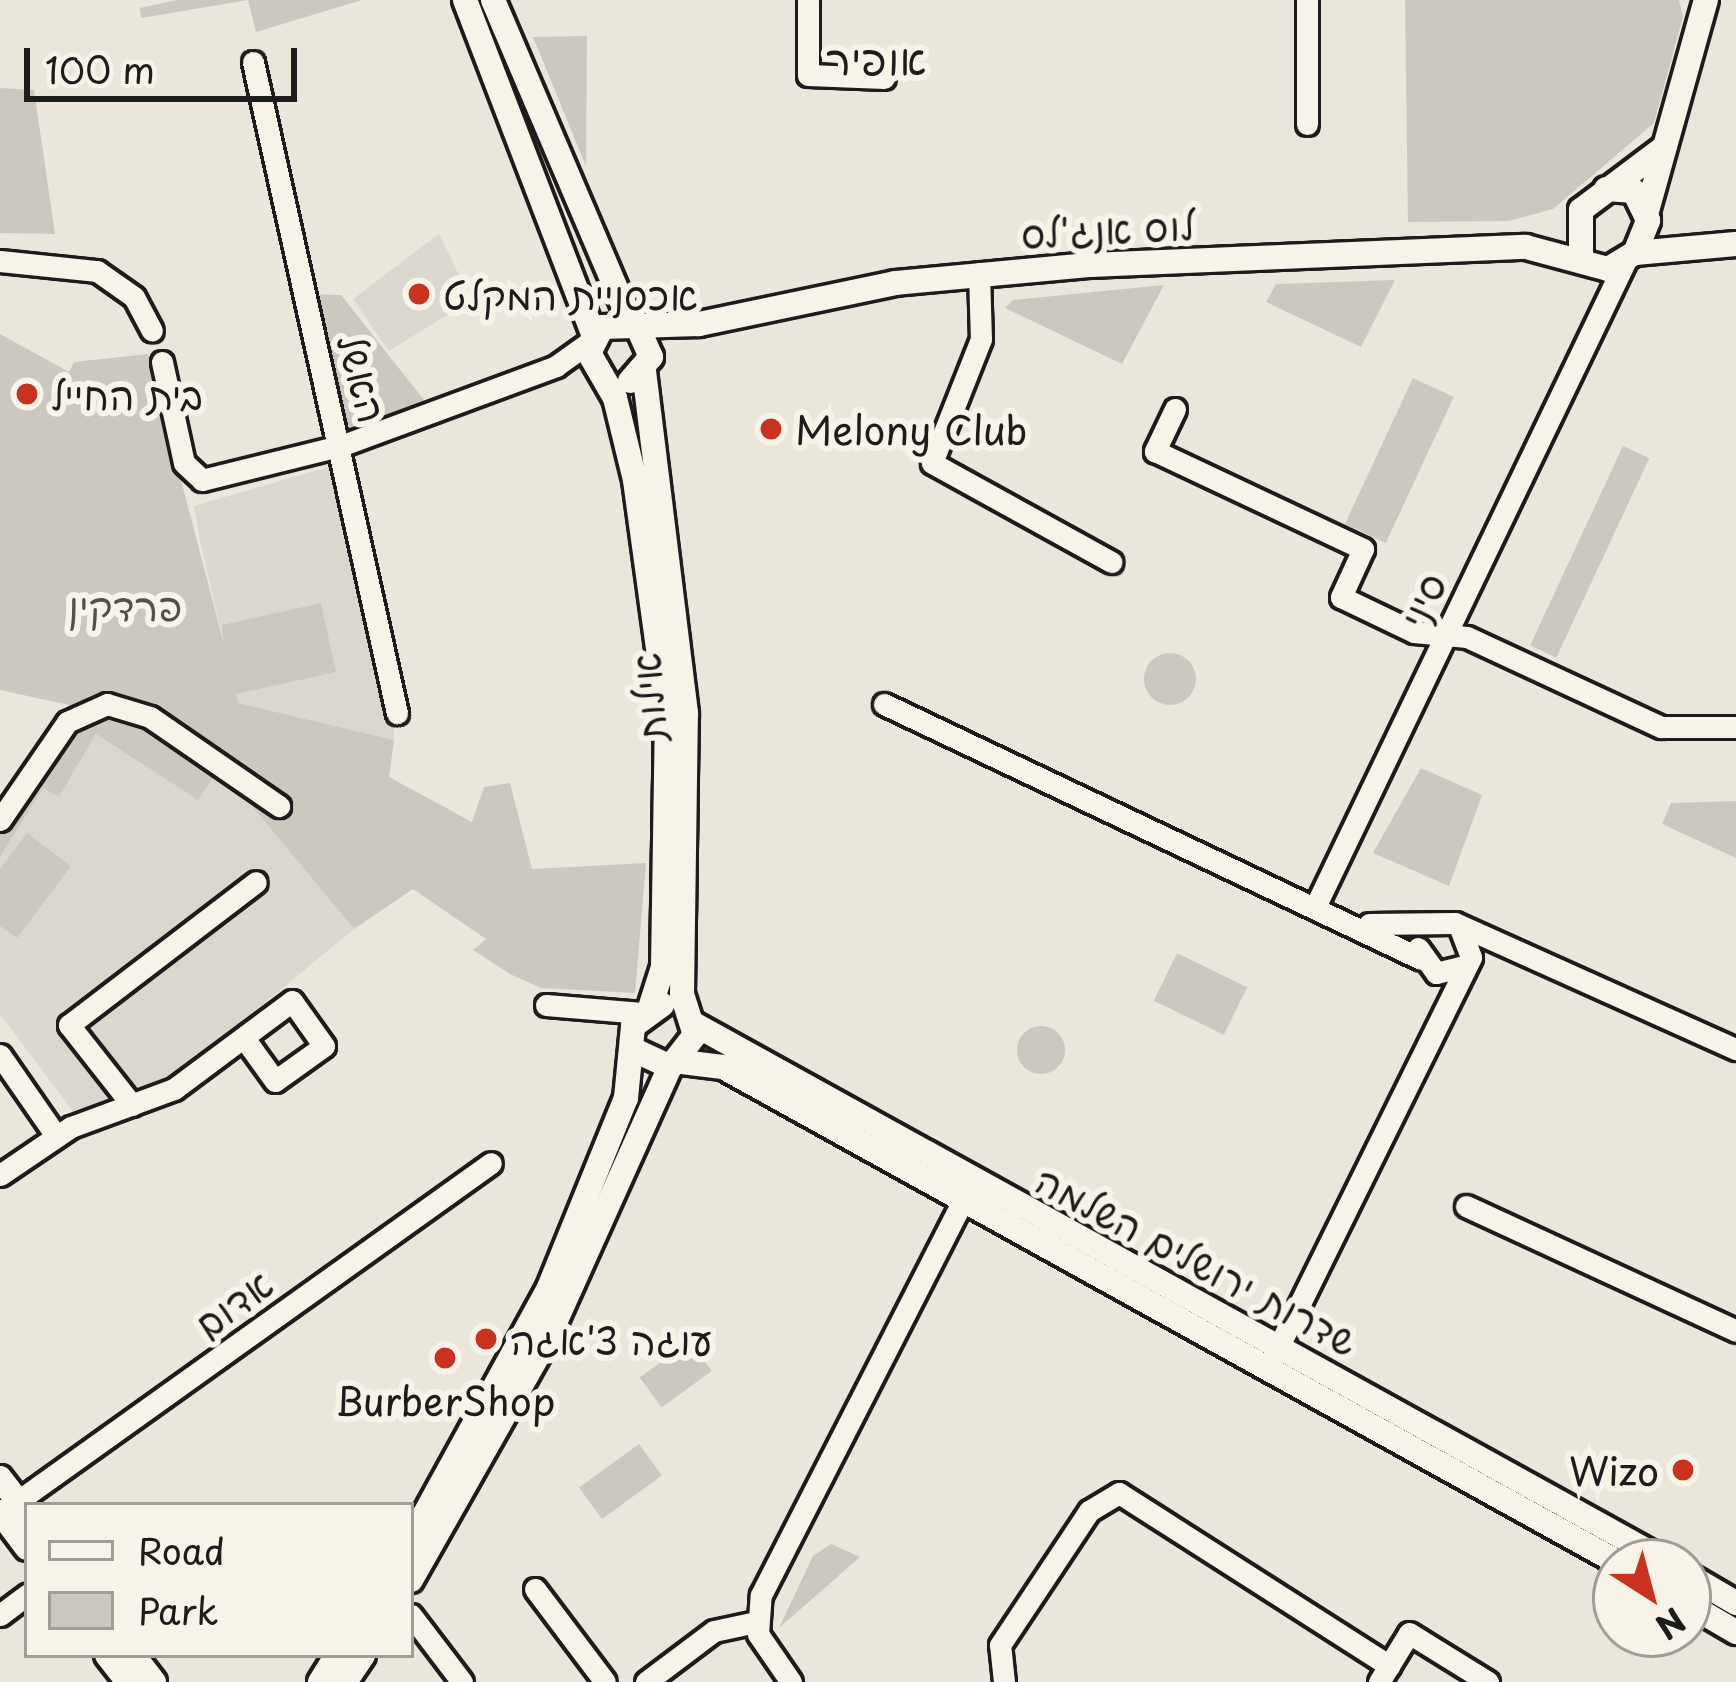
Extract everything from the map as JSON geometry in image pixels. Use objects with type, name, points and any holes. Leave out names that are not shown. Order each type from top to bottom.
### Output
[{"type":"street","points":[[162,362],[197,479],[344,445],[542,372],[593,339],[465,0]]},
{"type":"street","points":[[493,0],[634,324]]},
{"type":"street","points":[[808,0],[808,75],[884,78]]},
{"type":"street","points":[[1306,124],[1307,0]]},
{"type":"street","points":[[1630,258],[1648,215],[1706,0]]},
{"type":"street","name":"האשל","points":[[253,62],[344,445],[397,713]]},
{"type":"street","points":[[1593,324],[1577,218],[1606,189],[1668,142]]},
{"type":"street","points":[[1606,189],[1634,191],[1648,215],[1696,245]]},
{"type":"street","name":"לוס אנג'לס","points":[[1526,247],[1577,218]]},
{"type":"street","points":[[1584,262],[1696,245],[1736,244]]},
{"type":"street","name":"לוס אנג'לס","points":[[593,339],[634,324],[699,324],[979,273],[1526,247],[1584,262]]},
{"type":"street","name":"סיני","points":[[1315,908],[1593,324],[1630,258]]},
{"type":"street","points":[[0,261],[97,271],[134,297],[152,332]]},
{"type":"street","points":[[979,273],[980,339],[932,463],[1112,562]]},
{"type":"street","name":"אילות","points":[[634,324],[647,368],[686,712],[690,1021],[676,1065]]},
{"type":"street","name":"לוס אנג'לס","points":[[647,368],[699,324]]},
{"type":"street","name":"אילות","points":[[593,339],[643,517],[669,734],[662,968],[633,1047]]},
{"type":"street","points":[[542,372],[602,377],[647,368]]},
{"type":"street","points":[[1174,409],[1155,451],[1363,550],[1341,597],[1666,728],[1736,727]]},
{"type":"street","points":[[0,820],[67,722],[106,704],[151,718],[279,806]]},
{"type":"street","points":[[884,704],[1344,921],[1424,964],[1468,962],[1512,947]]},
{"type":"street","points":[[132,1105],[70,1025],[256,882]]},
{"type":"street","points":[[1344,921],[1448,924],[1512,947],[1736,1049]]},
{"type":"street","points":[[1448,924],[1468,962]]},
{"type":"street","points":[[1430,1039],[1420,939],[1448,924]]},
{"type":"street","points":[[1275,1355],[1468,962]]},
{"type":"street","points":[[546,1005],[646,1010]]},
{"type":"street","points":[[414,1534],[566,1252],[633,1047],[589,1008]]},
{"type":"street","name":"שדרות ירושלים השלמה","points":[[646,1010],[690,1021],[969,1189]]},
{"type":"street","points":[[0,1175],[56,1136],[132,1105],[244,1038]]},
{"type":"street","name":"שדרות ירושלים השלמה","points":[[633,1047],[676,1065],[723,1067],[969,1189],[1622,1538]]},
{"type":"street","points":[[0,1055],[56,1136]]},
{"type":"street","points":[[414,1575],[549,1336],[676,1065]]},
{"type":"street","name":"אדום","points":[[25,1502],[491,1163]]},
{"type":"street","points":[[756,1622],[969,1189]]},
{"type":"street","points":[[1466,1206],[1736,1331]]},
{"type":"street","name":"שדרות ירושלים השלמה","points":[[1275,1355],[1592,1547]]},
{"type":"street","points":[[0,1478],[24,1538]]},
{"type":"street","points":[[1004,1682],[1000,1645],[1089,1511],[1113,1493],[1384,1674],[1409,1633],[1488,1682]]},
{"type":"street","points":[[535,1589],[605,1682]]},
{"type":"street","points":[[414,1620],[462,1682]]},
{"type":"street","points":[[646,1682],[714,1631],[756,1622]]},
{"type":"street","points":[[756,1622],[791,1682]]},
{"type":"street","points":[[109,1658],[128,1682]]},
{"type":"street","points":[[135,1658],[154,1682]]},
{"type":"shaded area","points":[[439,234],[471,300],[389,351],[353,299]]},
{"type":"shaded area","points":[[332,466],[394,717],[394,740],[238,703],[200,540],[194,506]]},
{"type":"shaded area","points":[[96,734],[197,799],[213,778],[251,805],[354,929],[168,1083],[78,1118],[0,1014],[0,857],[43,787],[59,797]]},
{"type":"green space","points":[[177,0],[248,0],[141,18],[140,8]]},
{"type":"green space","points":[[248,0],[362,0],[256,32]]},
{"type":"green space","points":[[1405,0],[1679,0],[1683,17],[1654,123],[1553,209],[1509,221],[1408,222]]},
{"type":"green space","points":[[587,36],[586,166],[533,37]]},
{"type":"green space","points":[[0,88],[34,90],[55,234],[0,233]]},
{"type":"green space","points":[[1395,280],[1361,347],[1266,302],[1276,284]]},
{"type":"green space","points":[[1164,285],[1122,364],[1005,308],[1013,300]]},
{"type":"green space","points":[[304,294],[341,295],[428,405],[343,445]]},
{"type":"green space","name":"פרדקין","points":[[0,334],[69,372],[74,362],[148,354],[224,644],[222,625],[321,603],[336,672],[236,694],[238,703],[394,740],[389,777],[472,822],[484,787],[510,783],[532,869],[646,863],[635,993],[541,988],[510,974],[473,950],[486,939],[413,889],[354,929],[251,805],[213,778],[198,800],[96,734],[59,797],[43,788],[0,857],[0,818],[69,705],[0,690]]},
{"type":"green space","points":[[1413,378],[1454,397],[1386,543],[1345,524]]},
{"type":"green space","points":[[1623,446],[1649,458],[1556,658],[1530,645]]},
{"type":"green space","points":[[1170,653],[1188,661],[1196,679],[1188,697],[1170,705],[1152,697],[1144,679],[1152,661]]},
{"type":"green space","points":[[1421,768],[1482,795],[1449,886],[1373,853]]},
{"type":"green space","points":[[1736,801],[1736,858],[1662,824],[1671,803]]},
{"type":"green space","points":[[27,833],[71,866],[17,938],[0,926],[0,869]]},
{"type":"green space","points":[[1177,953],[1247,987],[1224,1035],[1154,1001]]},
{"type":"green space","points":[[1041,1026],[1058,1033],[1065,1050],[1058,1067],[1041,1074],[1024,1067],[1017,1050],[1024,1033]]},
{"type":"green space","points":[[690,1341],[712,1371],[662,1407],[640,1377]]},
{"type":"green space","points":[[639,1444],[662,1476],[602,1519],[579,1487]]},
{"type":"green space","points":[[831,1544],[860,1557],[779,1628],[813,1556]]},
{"type":"place","name":"אכסניית המקלט","points":[[419,294]]},
{"type":"place","name":"בית החייל","points":[[27,394]]},
{"type":"place","name":"Melony Club","points":[[771,429]]},
{"type":"place","name":"עוגה צ'אגה","points":[[486,1339]]},
{"type":"place","name":"BurberShop","points":[[445,1358]]},
{"type":"place","name":"Wizo","points":[[1683,1470]]},
{"type":"district","name":"אופיר","points":[[876,58]]}]
